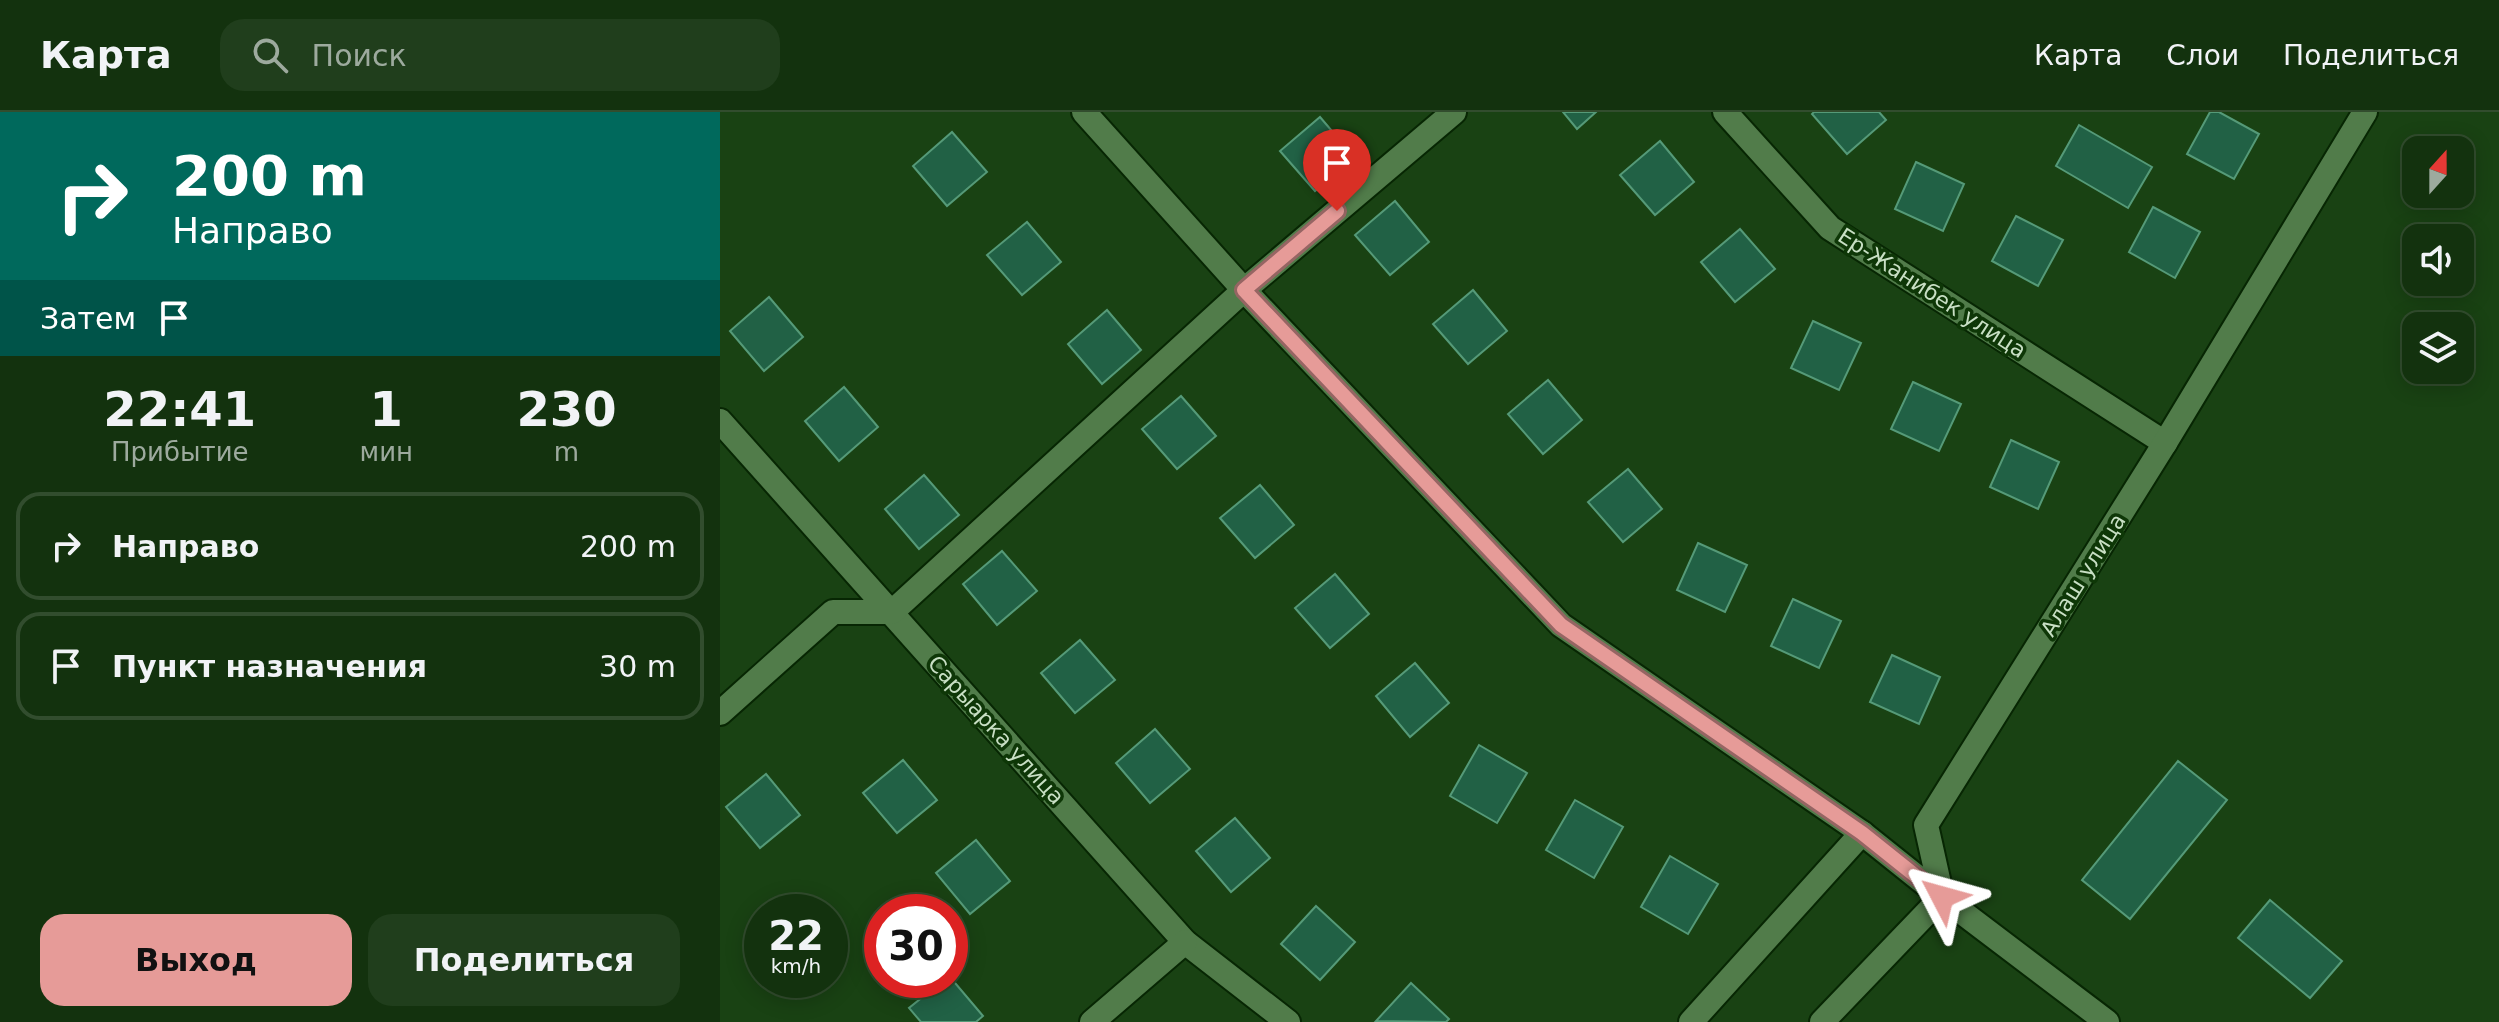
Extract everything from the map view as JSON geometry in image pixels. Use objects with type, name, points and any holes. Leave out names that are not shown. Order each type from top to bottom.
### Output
[{"type":"street","points":[[1084,112],[1244,290],[1561,625],[1862,833],[2107,1022]]},
{"type":"street","points":[[720,713],[833,612],[892,612],[1244,290],[1454,112]]},
{"type":"street","name":"Ер-Жанибек улица","points":[[1725,112],[1830,228],[2165,443]]},
{"type":"street","name":"Алаш улица","points":[[1942,897],[1926,825],[2165,443],[2365,112]]},
{"type":"street","name":"Сарыарка улица","points":[[720,421],[1185,942],[1288,1022]]},
{"type":"street","points":[[1691,1022],[1862,833]]},
{"type":"street","points":[[1822,1022],[1942,897]]},
{"type":"street","points":[[1092,1022],[1185,942]]},
{"type":"building","points":[[1563,112],[1596,112],[1577,129]]},
{"type":"building","points":[[1879,112],[1886,120],[1847,154],[1812,114]]},
{"type":"building","points":[[2210,112],[2219,112],[2259,134],[2234,179],[2187,154]]},
{"type":"building","points":[[1320,117],[1354,157],[1315,191],[1280,151]]},
{"type":"building","points":[[2079,125],[2152,167],[2128,208],[2056,166]]},
{"type":"building","points":[[952,132],[987,172],[947,206],[913,166]]},
{"type":"building","points":[[1660,141],[1694,182],[1655,215],[1620,175]]},
{"type":"building","points":[[1916,162],[1964,184],[1943,231],[1895,209]]},
{"type":"building","points":[[1395,201],[1429,242],[1390,275],[1355,235]]},
{"type":"building","points":[[2153,207],[2200,232],[2175,278],[2129,252]]},
{"type":"building","points":[[2016,216],[2063,240],[2038,286],[1992,261]]},
{"type":"building","points":[[1027,222],[1061,262],[1022,295],[987,255]]},
{"type":"building","points":[[1740,229],[1775,269],[1735,302],[1701,262]]},
{"type":"building","points":[[1473,290],[1507,331],[1468,364],[1433,324]]},
{"type":"building","points":[[769,297],[803,337],[764,371],[730,331]]},
{"type":"building","points":[[1107,310],[1141,350],[1102,384],[1068,344]]},
{"type":"building","points":[[1813,321],[1861,343],[1839,390],[1791,368]]},
{"type":"building","points":[[1548,380],[1582,420],[1543,454],[1508,414]]},
{"type":"building","points":[[1913,382],[1961,404],[1939,451],[1891,429]]},
{"type":"building","points":[[844,387],[878,427],[839,461],[805,421]]},
{"type":"building","points":[[1181,396],[1216,436],[1177,469],[1142,429]]},
{"type":"building","points":[[2011,440],[2059,462],[2038,509],[1990,487]]},
{"type":"building","points":[[1628,469],[1662,509],[1623,542],[1588,502]]},
{"type":"building","points":[[924,475],[959,515],[919,549],[885,509]]},
{"type":"building","points":[[1260,485],[1294,525],[1255,558],[1220,518]]},
{"type":"building","points":[[1698,543],[1747,565],[1725,612],[1677,590]]},
{"type":"building","points":[[1002,551],[1037,591],[997,625],[963,584]]},
{"type":"building","points":[[1335,574],[1369,614],[1330,648],[1295,608]]},
{"type":"building","points":[[1793,599],[1841,621],[1819,668],[1771,646]]},
{"type":"building","points":[[1080,640],[1115,680],[1075,713],[1041,673]]},
{"type":"building","points":[[1892,655],[1940,677],[1919,724],[1870,702]]},
{"type":"building","points":[[1415,663],[1449,703],[1410,737],[1376,696]]},
{"type":"building","points":[[1155,729],[1190,769],[1150,803],[1116,763]]},
{"type":"building","points":[[1479,745],[1527,773],[1497,823],[1450,796]]},
{"type":"building","points":[[903,760],[937,800],[897,833],[863,793]]},
{"type":"building","points":[[2178,761],[2227,800],[2130,919],[2082,880]]},
{"type":"building","points":[[766,774],[800,815],[760,848],[726,807]]},
{"type":"building","points":[[1575,800],[1623,827],[1594,878],[1546,850]]},
{"type":"building","points":[[1235,818],[1270,858],[1231,892],[1196,851]]},
{"type":"building","points":[[976,840],[1010,881],[970,914],[968,894],[953,894],[936,873]]},
{"type":"building","points":[[1670,856],[1718,884],[1688,934],[1641,907]]},
{"type":"building","points":[[2270,900],[2342,961],[2310,998],[2238,938]]},
{"type":"building","points":[[1316,906],[1355,942],[1320,980],[1281,944]]},
{"type":"building","points":[[1411,983],[1449,1019],[1446,1022],[1376,1021]]},
{"type":"building","points":[[922,998],[968,998],[983,1016],[976,1022],[921,1022],[909,1008]]},
{"type":"route","points":[[1337,211],[1244,290],[1561,625],[1862,833],[1942,897]]}]
